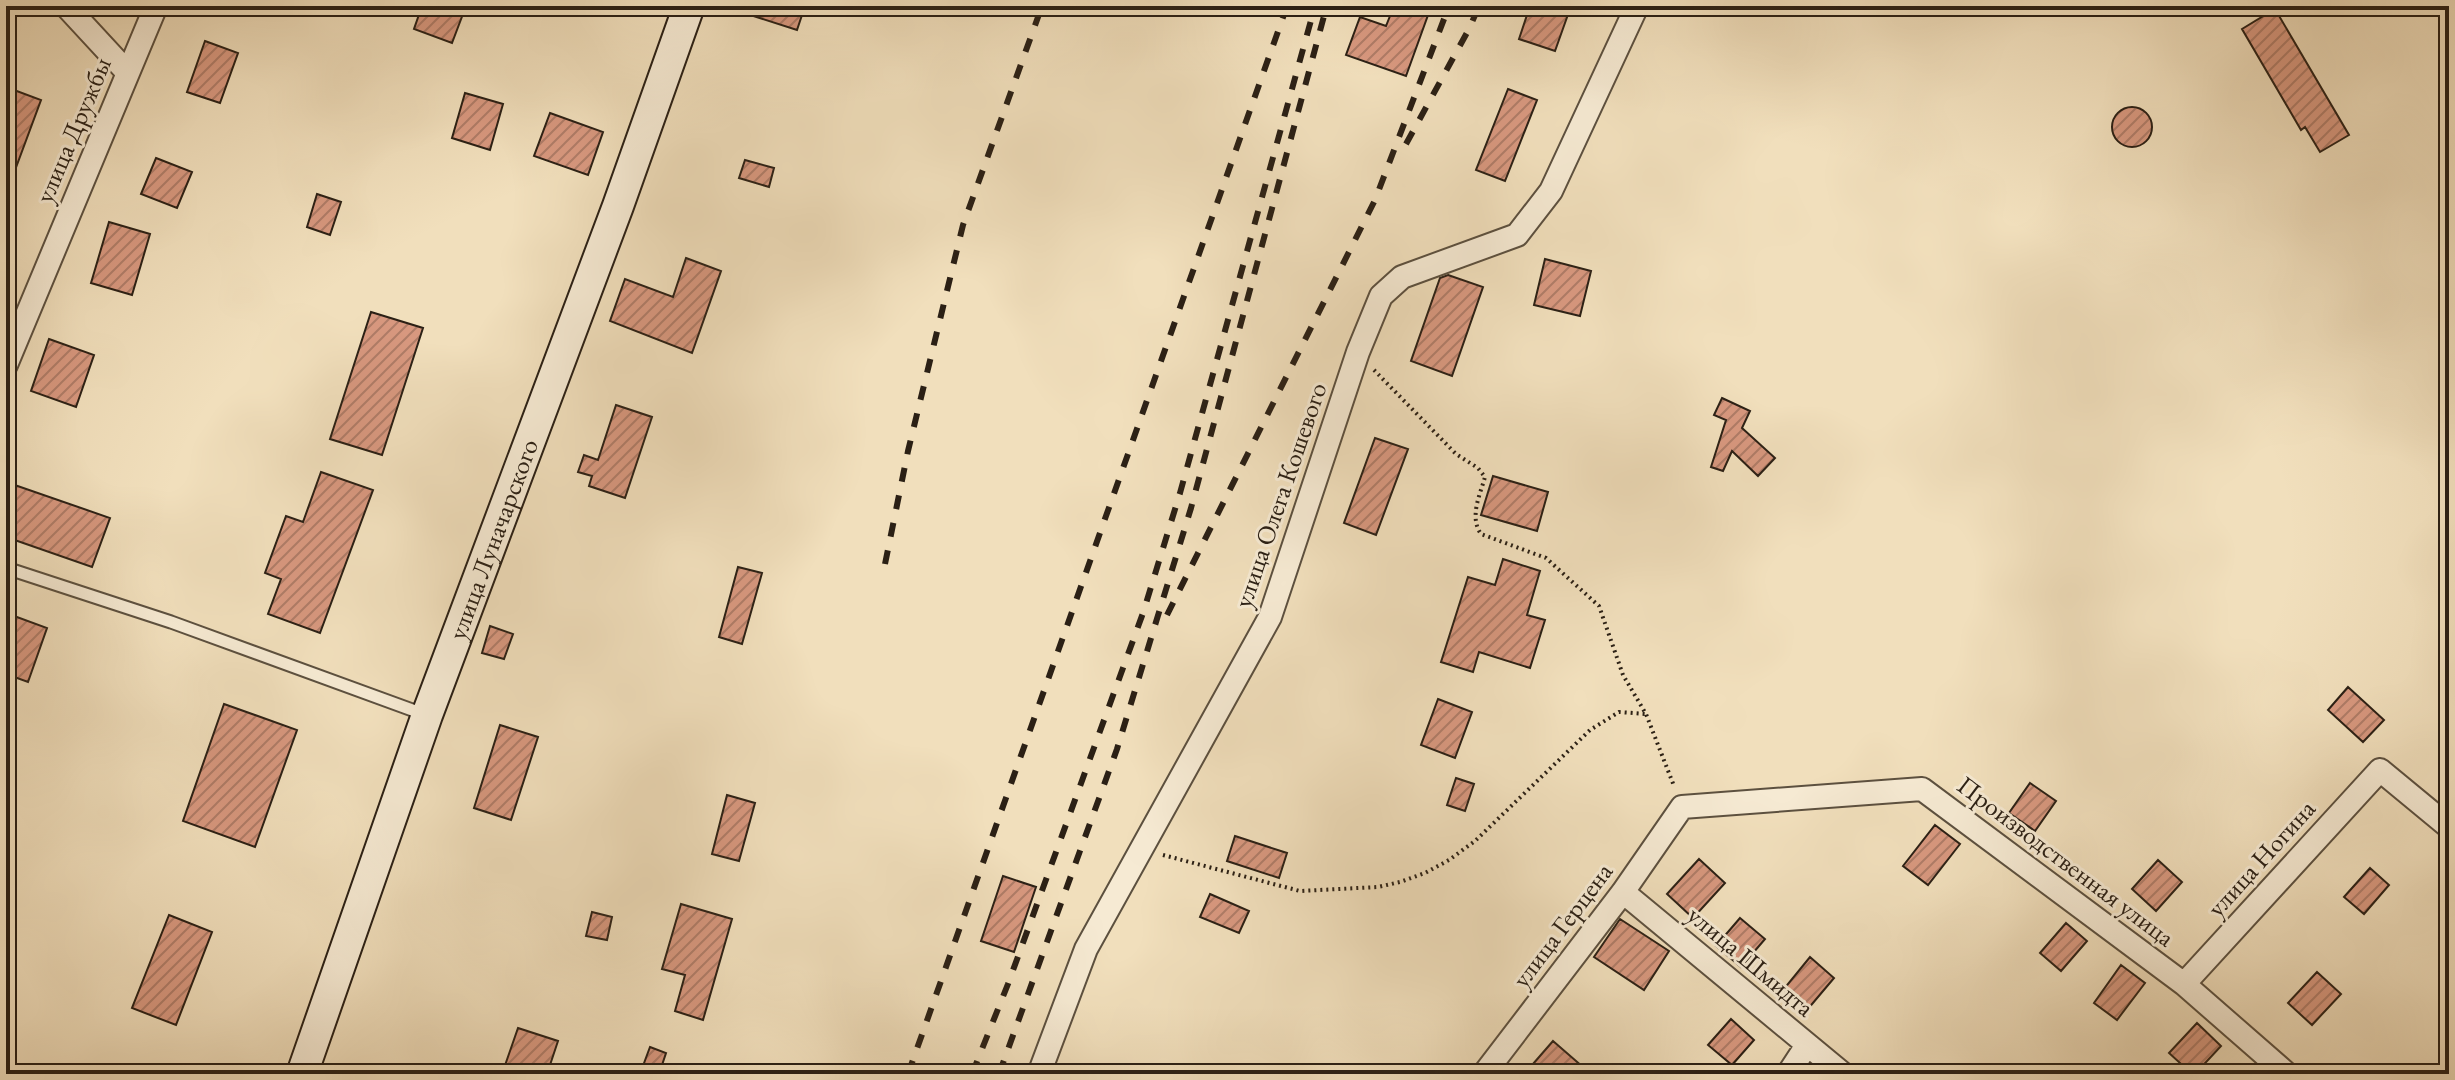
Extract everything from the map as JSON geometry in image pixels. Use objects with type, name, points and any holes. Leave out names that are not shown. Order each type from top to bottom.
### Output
[{"type":"street","points":[[66,6],[127,72]]},
{"type":"street","name":"улица Дружбы","points":[[6,365],[156,6]]},
{"type":"street","name":"улица Луначарского","points":[[302,1074],[427,715],[618,206],[689,6]]},
{"type":"street","name":"улица Олега Кошевого","points":[[1039,1074],[1086,949],[1270,617],[1358,352],[1381,296],[1402,277],[1517,235],[1551,191],[1637,6]]},
{"type":"street","name":"улица Ногина","points":[[2184,984],[2380,770],[2449,827]]},
{"type":"street","name":"Производственная улица","points":[[1682,807],[1922,789],[2184,984],[2287,1074]]},
{"type":"street","name":"улица Герцена","points":[[1484,1074],[1623,892],[1682,807]]},
{"type":"street","name":"улица Шмидта","points":[[1623,892],[1843,1074]]},
{"type":"street","points":[[1788,1074],[1807,1045]]},
{"type":"lane","points":[[6,568],[171,622],[427,715]]},
{"type":"path","points":[[1358,352],[1456,454],[1478,468],[1485,477],[1476,510],[1475,525],[1481,534],[1546,558],[1599,606],[1623,675],[1646,714],[1682,807]]},
{"type":"path","points":[[1142,849],[1300,891],[1378,887],[1400,882],[1437,866],[1475,841],[1590,730],[1619,712],[1646,714]]},
{"type":"building","points":[[422,6],[466,6],[452,43],[414,29]]},
{"type":"building","points":[[736,6],[805,6],[797,30],[735,10]]},
{"type":"building","points":[[1394,6],[1428,15],[1406,76],[1346,55],[1360,17],[1386,26]]},
{"type":"building","points":[[1530,6],[1571,6],[1555,51],[1519,39]]},
{"type":"building","points":[[2275,9],[2349,135],[2320,152],[2305,127],[2301,130],[2242,29]]},
{"type":"building","points":[[205,41],[238,53],[220,103],[187,92]]},
{"type":"building","points":[[6,87],[41,100],[8,189],[6,189]]},
{"type":"building","points":[[1508,89],[1537,100],[1505,181],[1476,170]]},
{"type":"building","points":[[465,93],[503,104],[490,150],[452,138]]},
{"type":"building","points":[[2132,107],[2146,113],[2152,127],[2146,141],[2132,147],[2118,141],[2112,127],[2118,113]]},
{"type":"building","points":[[550,113],[603,132],[588,175],[534,156]]},
{"type":"building","points":[[156,158],[192,172],[177,208],[141,194]]},
{"type":"building","points":[[745,160],[774,168],[769,187],[739,178]]},
{"type":"building","points":[[317,194],[341,202],[330,235],[307,227]]},
{"type":"building","points":[[109,222],[150,234],[132,295],[91,283]]},
{"type":"building","points":[[686,258],[721,271],[692,353],[610,321],[625,279],[673,297]]},
{"type":"building","points":[[1545,259],[1591,271],[1580,316],[1534,305]]},
{"type":"building","points":[[1448,275],[1483,287],[1452,376],[1411,361],[1440,278]]},
{"type":"building","points":[[371,312],[423,328],[382,455],[330,439]]},
{"type":"building","points":[[49,339],[94,355],[76,407],[31,391]]},
{"type":"building","points":[[1722,398],[1750,411],[1742,428],[1775,458],[1758,476],[1732,451],[1723,471],[1711,467],[1726,420],[1714,415]]},
{"type":"building","points":[[616,405],[652,417],[625,498],[589,486],[592,476],[578,472],[584,455],[598,460]]},
{"type":"building","points":[[1375,438],[1408,449],[1376,535],[1344,523]]},
{"type":"building","points":[[321,472],[373,490],[320,633],[268,614],[281,579],[265,573],[286,516],[303,522]]},
{"type":"building","points":[[1493,476],[1548,492],[1537,531],[1481,515]]},
{"type":"building","points":[[6,482],[110,518],[92,567],[6,537]]},
{"type":"building","points":[[1503,559],[1540,571],[1527,615],[1545,620],[1530,668],[1479,652],[1473,672],[1441,662],[1468,577],[1495,585]]},
{"type":"building","points":[[738,567],[762,573],[742,644],[719,637]]},
{"type":"building","points":[[6,613],[47,628],[28,682],[6,674]]},
{"type":"building","points":[[490,626],[513,634],[504,659],[482,653]]},
{"type":"building","points":[[2348,687],[2384,720],[2363,742],[2328,710]]},
{"type":"building","points":[[1438,699],[1472,712],[1455,758],[1421,745]]},
{"type":"building","points":[[224,704],[297,730],[255,847],[183,821]]},
{"type":"building","points":[[500,725],[538,737],[511,820],[474,808]]},
{"type":"building","points":[[1456,778],[1474,784],[1465,811],[1447,805]]},
{"type":"building","points":[[2030,783],[2056,801],[2035,831],[2009,813]]},
{"type":"building","points":[[727,795],[755,803],[739,861],[712,854]]},
{"type":"building","points":[[1935,825],[1960,844],[1928,885],[1903,866]]},
{"type":"building","points":[[1235,836],[1287,853],[1279,878],[1227,861]]},
{"type":"building","points":[[1699,859],[1725,883],[1693,918],[1667,894]]},
{"type":"building","points":[[2158,860],[2182,882],[2156,911],[2132,889]]},
{"type":"building","points":[[2370,868],[2389,885],[2364,914],[2344,897]]},
{"type":"building","points":[[1003,876],[1036,887],[1014,952],[981,941]]},
{"type":"building","points":[[1210,894],[1249,911],[1239,933],[1200,917]]},
{"type":"building","points":[[681,904],[732,919],[703,1020],[675,1011],[685,975],[662,969]]},
{"type":"building","points":[[592,912],[612,917],[607,940],[586,936]]},
{"type":"building","points":[[169,915],[212,932],[176,1025],[132,1008]]},
{"type":"building","points":[[1740,918],[1765,939],[1741,967],[1716,946]]},
{"type":"building","points":[[1620,919],[1669,951],[1644,990],[1594,957]]},
{"type":"building","points":[[2066,923],[2087,941],[2061,971],[2040,953]]},
{"type":"building","points":[[1810,957],[1834,978],[1807,1010],[1783,990]]},
{"type":"building","points":[[2121,965],[2145,983],[2117,1020],[2094,1003]]},
{"type":"building","points":[[2317,972],[2341,994],[2312,1025],[2288,1003]]},
{"type":"building","points":[[1731,1019],[1754,1040],[1732,1065],[1708,1045]]},
{"type":"building","points":[[2197,1023],[2221,1046],[2192,1074],[2169,1053]]},
{"type":"building","points":[[518,1028],[558,1041],[547,1074],[502,1074]]},
{"type":"building","points":[[1553,1041],[1591,1074],[1545,1074],[1533,1064]]},
{"type":"building","points":[[650,1047],[666,1053],[659,1074],[640,1074]]},
{"type":"railway","points":[[885,564],[908,451],[963,225],[1042,6]]},
{"type":"railway","points":[[908,1074],[1287,6]]},
{"type":"railway","points":[[972,1074],[1008,984],[1143,613],[1180,493],[1315,6]]},
{"type":"railway","points":[[1167,615],[1375,200],[1449,6]]},
{"type":"railway","points":[[1406,144],[1479,6]]},
{"type":"railway","points":[[999,1074],[1117,749],[1191,508],[1324,16]]}]
